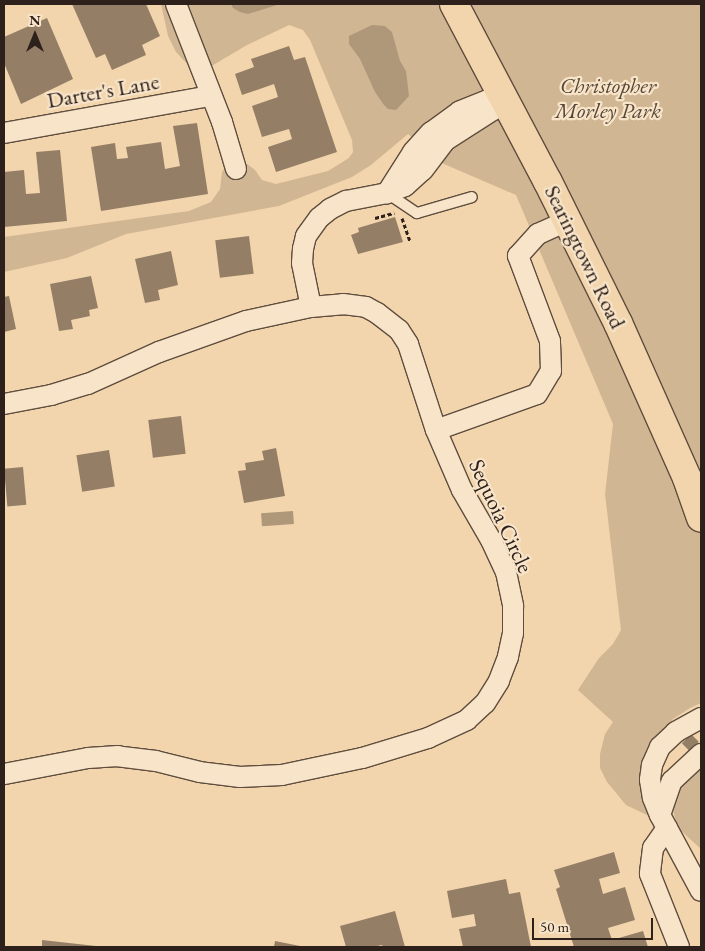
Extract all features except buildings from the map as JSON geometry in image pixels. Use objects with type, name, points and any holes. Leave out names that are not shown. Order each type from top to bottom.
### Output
[{"type":"main road","name":"Searingtown Road","points":[[454,4],[568,221],[618,323],[687,478],[701,518]]},
{"type":"street","points":[[176,4],[192,39],[210,96],[222,122],[236,169]]},
{"type":"street","name":"Darter's Lane","points":[[4,133],[210,96]]},
{"type":"street","points":[[311,306],[302,262],[305,243],[312,227],[330,209],[346,201],[387,193],[414,180],[446,140],[493,110],[503,98]]},
{"type":"street","points":[[436,430],[537,394],[551,371],[550,341],[518,256],[538,234],[568,221]]},
{"type":"street","name":"Sequoia Circle","points":[[4,404],[51,395],[88,384],[206,334],[246,321],[311,306],[343,304],[366,307],[399,330],[413,358],[436,430],[462,490],[491,540],[506,572],[513,606],[513,633],[508,657],[499,681],[485,703],[467,720],[428,738],[362,758],[282,776],[240,776],[200,772],[156,761],[118,756],[88,758],[4,774]]},
{"type":"street","points":[[701,718],[670,737],[660,747],[654,759],[651,772],[651,789],[664,822],[701,890]]},
{"type":"street","points":[[679,947],[650,874],[653,848],[664,822],[672,781],[701,754]]},
{"type":"lane","points":[[387,193],[417,213],[472,197]]},
{"type":"path","points":[[400,211],[410,241]]},
{"type":"green space","name":"Christopher Morley Park","points":[[161,4],[701,4],[701,703],[673,719],[658,737],[651,817],[626,805],[607,782],[600,768],[600,754],[605,734],[613,722],[578,690],[599,658],[613,644],[621,630],[605,494],[613,424],[516,195],[444,164],[408,134],[371,165],[352,177],[279,206],[126,234],[67,258],[4,272],[4,237],[189,211],[211,202],[220,189],[222,172],[228,164],[238,162],[247,164],[255,170],[262,180],[276,184],[328,171],[349,158],[353,152],[352,140],[310,40],[303,30],[289,25],[247,45],[210,67],[190,67],[176,52],[168,36]]},
{"type":"green space","points":[[701,761],[701,849],[678,828],[673,811],[675,782]]},
{"type":"shaded area","points":[[231,4],[280,4],[248,14],[233,8]]},
{"type":"shaded area","points":[[372,25],[385,26],[392,32],[400,61],[406,71],[409,96],[396,110],[388,109],[384,105],[375,92],[360,59],[349,44],[349,36]]},
{"type":"shaded area","points":[[293,511],[294,524],[262,526],[261,513]]}]
